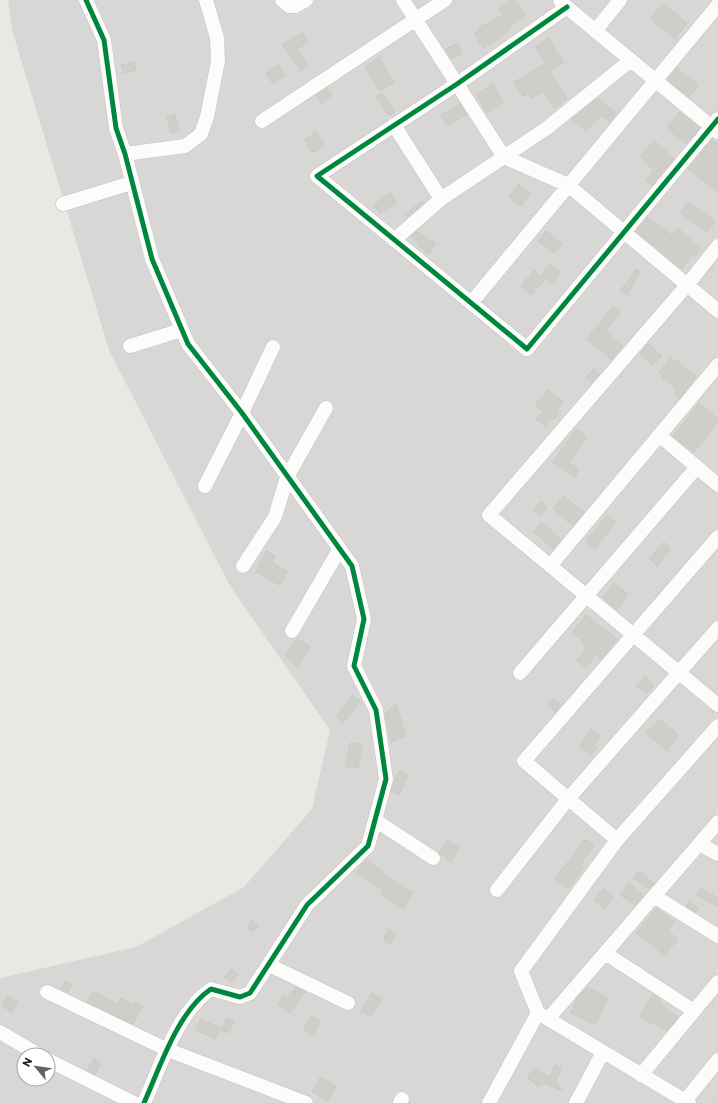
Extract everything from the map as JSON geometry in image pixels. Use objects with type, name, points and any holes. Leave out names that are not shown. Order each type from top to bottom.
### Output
[{"type":"street","points":[[86,0],[104,40],[116,128],[125,154],[131,183],[152,259],[188,344],[242,413],[352,566],[364,619],[354,666],[376,710],[386,779],[368,846],[307,905],[250,993],[240,997],[211,989],[200,997],[176,1031],[144,1103]]},
{"type":"street","points":[[125,154],[185,146],[201,134],[207,117],[218,61],[217,38],[206,0]]},
{"type":"street","points":[[282,0],[288,6],[295,6],[306,0]]},
{"type":"street","points":[[403,0],[504,157],[568,185],[688,284],[718,311]]},
{"type":"street","points":[[262,121],[445,0]]},
{"type":"street","points":[[595,31],[620,0]]},
{"type":"street","points":[[564,4],[631,60],[716,126],[624,232],[527,349],[317,176],[457,84],[564,4]]},
{"type":"street","points":[[471,303],[718,5]]},
{"type":"street","points":[[394,240],[441,199],[547,128],[631,60]]},
{"type":"street","points":[[394,126],[441,199]]},
{"type":"street","points":[[63,204],[131,183]]},
{"type":"street","points":[[718,246],[688,284],[489,515],[718,705]]},
{"type":"street","points":[[130,346],[182,330]]},
{"type":"street","points":[[205,486],[273,347]]},
{"type":"street","points":[[550,566],[718,365]]},
{"type":"street","points":[[242,566],[275,517],[287,477],[326,408]]},
{"type":"street","points":[[659,435],[718,484]]},
{"type":"street","points":[[520,673],[697,467]]},
{"type":"street","points":[[617,840],[524,761],[718,537]]},
{"type":"street","points":[[292,631],[340,550]]},
{"type":"street","points":[[496,890],[568,799],[718,628]]},
{"type":"street","points":[[718,726],[617,840],[521,971],[543,1016],[687,1102],[718,1060]]},
{"type":"street","points":[[375,820],[433,858]]},
{"type":"street","points":[[489,1103],[543,1016],[605,953],[718,822]]},
{"type":"street","points":[[699,844],[718,854]]},
{"type":"street","points":[[654,896],[718,936]]},
{"type":"street","points":[[605,953],[694,1011]]},
{"type":"street","points":[[269,965],[348,1003]]},
{"type":"street","points":[[641,1075],[718,982]]},
{"type":"street","points":[[47,992],[168,1050],[306,1103]]},
{"type":"street","points":[[0,1032],[25,1047]]},
{"type":"street","points":[[576,1103],[603,1052]]},
{"type":"street","points":[[56,1064],[134,1103]]},
{"type":"shaded area","points":[[8,0],[718,0],[718,1103],[0,1103],[0,978],[136,947],[244,887],[312,809],[330,730],[230,586],[109,350],[12,30]]},
{"type":"building","points":[[513,0],[516,5],[518,4],[526,16],[510,26],[511,28],[501,37],[483,48],[474,33],[479,30],[478,28],[503,15],[499,8]]},
{"type":"building","points":[[663,3],[687,23],[675,39],[652,20],[652,17]]},
{"type":"building","points":[[302,32],[308,42],[297,49],[308,66],[301,71],[282,45]]},
{"type":"building","points":[[549,38],[558,56],[559,55],[564,62],[550,71],[567,99],[555,108],[544,91],[532,98],[529,94],[523,96],[514,82],[546,63],[535,47]]},
{"type":"building","points":[[458,43],[462,53],[451,59],[446,49]]},
{"type":"building","points":[[379,57],[394,83],[379,91],[365,67]]},
{"type":"building","points":[[134,62],[136,70],[124,73],[121,65]]},
{"type":"building","points":[[278,65],[285,75],[273,84],[266,74]]},
{"type":"building","points":[[677,68],[698,85],[689,97],[667,79]]},
{"type":"building","points":[[493,84],[504,102],[487,113],[476,94]]},
{"type":"building","points":[[327,88],[332,95],[321,103],[316,95]]},
{"type":"building","points":[[382,93],[395,112],[389,116],[375,97]]},
{"type":"building","points":[[597,98],[616,113],[610,122],[602,115],[586,131],[572,119]]},
{"type":"building","points":[[460,104],[467,114],[447,126],[441,115]]},
{"type":"building","points":[[679,112],[700,128],[686,144],[667,128]]},
{"type":"building","points":[[175,114],[179,131],[171,133],[167,117]]},
{"type":"building","points":[[316,132],[325,145],[313,153],[304,140]]},
{"type":"building","points":[[712,139],[718,144],[718,192],[688,169]]},
{"type":"building","points":[[654,140],[674,159],[652,185],[646,181],[654,170],[640,157]]},
{"type":"building","points":[[519,184],[530,193],[521,206],[509,197]]},
{"type":"building","points":[[390,193],[397,202],[380,214],[374,205]]},
{"type":"building","points":[[422,201],[424,203],[407,217],[405,215]]},
{"type":"building","points":[[688,202],[715,221],[707,232],[680,213]]},
{"type":"building","points":[[648,217],[671,235],[678,228],[701,249],[695,257],[693,254],[682,269],[636,231]]},
{"type":"building","points":[[417,231],[436,244],[429,254],[417,245],[418,242],[411,236]]},
{"type":"building","points":[[546,231],[562,243],[554,253],[538,241]]},
{"type":"building","points":[[550,264],[561,272],[553,284],[542,276],[545,279],[531,295],[521,286],[534,270],[541,276]]},
{"type":"building","points":[[636,269],[641,272],[627,295],[620,291]]},
{"type":"building","points":[[613,307],[621,312],[605,331],[623,346],[611,360],[587,339]]},
{"type":"building","points":[[648,344],[662,356],[652,365],[640,354]]},
{"type":"building","points":[[671,358],[675,362],[676,360],[696,377],[680,398],[674,393],[677,390],[662,377],[663,376],[659,371]]},
{"type":"building","points":[[593,369],[599,374],[591,383],[585,378]]},
{"type":"building","points":[[548,390],[564,402],[556,412],[558,414],[545,426],[536,419],[543,411],[535,405]]},
{"type":"building","points":[[699,403],[718,419],[718,422],[694,452],[673,436]]},
{"type":"building","points":[[576,429],[587,437],[569,463],[579,469],[575,477],[553,462]]},
{"type":"building","points":[[564,496],[584,512],[573,526],[553,509]]},
{"type":"building","points":[[541,501],[547,507],[540,516],[533,510]]},
{"type":"building","points":[[607,515],[616,522],[595,549],[586,541]]},
{"type":"building","points":[[542,522],[561,540],[553,549],[534,532]]},
{"type":"building","points":[[664,542],[671,549],[657,566],[649,559]]},
{"type":"building","points":[[266,551],[275,556],[272,562],[287,572],[279,585],[256,572]]},
{"type":"building","points":[[614,583],[628,594],[617,610],[603,598]]},
{"type":"building","points":[[586,615],[617,639],[601,659],[596,655],[586,668],[577,660],[587,647],[581,643],[583,641],[572,633]]},
{"type":"building","points":[[297,639],[310,646],[297,668],[285,656]]},
{"type":"building","points":[[645,676],[654,685],[646,694],[636,686]]},
{"type":"building","points":[[352,695],[360,701],[343,723],[336,717]]},
{"type":"building","points":[[554,699],[561,705],[555,712],[548,705]]},
{"type":"building","points":[[396,704],[406,736],[391,742],[385,713]]},
{"type":"building","points":[[660,719],[678,735],[667,751],[646,733]]},
{"type":"building","points":[[592,729],[601,736],[594,745],[597,748],[591,755],[579,746]]},
{"type":"building","points":[[350,743],[362,744],[358,768],[346,766]]},
{"type":"building","points":[[399,771],[408,775],[399,795],[391,791]]},
{"type":"building","points":[[585,839],[594,845],[580,865],[583,868],[568,889],[555,879]]},
{"type":"building","points":[[447,840],[459,848],[451,862],[439,853]]},
{"type":"building","points":[[367,859],[386,875],[413,893],[403,909],[381,894],[383,891],[357,872]]},
{"type":"building","points":[[638,871],[654,883],[649,888],[633,878]]},
{"type":"building","points":[[629,883],[643,895],[635,905],[620,895]]},
{"type":"building","points":[[603,888],[614,896],[605,909],[594,900]]},
{"type":"building","points":[[701,888],[718,898],[718,907],[697,895]]},
{"type":"building","points":[[688,902],[698,908],[696,912],[686,906]]},
{"type":"building","points":[[657,908],[675,922],[668,931],[678,939],[665,955],[636,933]]},
{"type":"building","points":[[252,920],[259,925],[253,932],[247,927]]},
{"type":"building","points":[[389,929],[396,934],[390,944],[383,940]]},
{"type":"building","points":[[231,969],[238,974],[232,983],[224,977]]},
{"type":"building","points":[[65,981],[72,985],[68,992],[61,988]]},
{"type":"building","points":[[296,987],[306,992],[290,1013],[278,1005],[283,996],[287,998]]},
{"type":"building","points":[[587,987],[608,998],[595,1025],[571,1013],[577,998]]},
{"type":"building","points":[[93,991],[118,1005],[121,998],[134,1005],[135,1002],[143,1006],[133,1024],[87,1002]]},
{"type":"building","points":[[372,993],[382,999],[371,1017],[361,1011]]},
{"type":"building","points":[[653,994],[661,1000],[659,1003],[678,1017],[667,1031],[652,1021],[651,1024],[639,1016]]},
{"type":"building","points":[[8,996],[18,1002],[12,1012],[2,1006]]},
{"type":"building","points":[[311,1016],[321,1022],[312,1035],[303,1029]]},
{"type":"building","points":[[227,1018],[234,1022],[228,1033],[221,1030]]},
{"type":"building","points":[[201,1019],[220,1028],[215,1039],[196,1030]]},
{"type":"building","points":[[94,1059],[101,1063],[95,1074],[87,1070]]},
{"type":"building","points":[[555,1065],[561,1068],[556,1083],[562,1088],[561,1090],[543,1083],[539,1087],[527,1078],[535,1067],[550,1078]]},
{"type":"building","points":[[320,1077],[336,1086],[328,1101],[312,1092]]},
{"type":"cycle path","points":[[86,0],[104,40],[116,128],[125,154],[152,259],[188,344],[242,413],[352,566],[364,619],[354,666],[376,710],[386,779],[368,846],[307,905],[250,993],[240,997],[211,989],[199,999],[189,1011],[171,1041],[144,1103]]},
{"type":"cycle path","points":[[567,7],[457,84],[317,176],[527,349],[718,119]]}]
